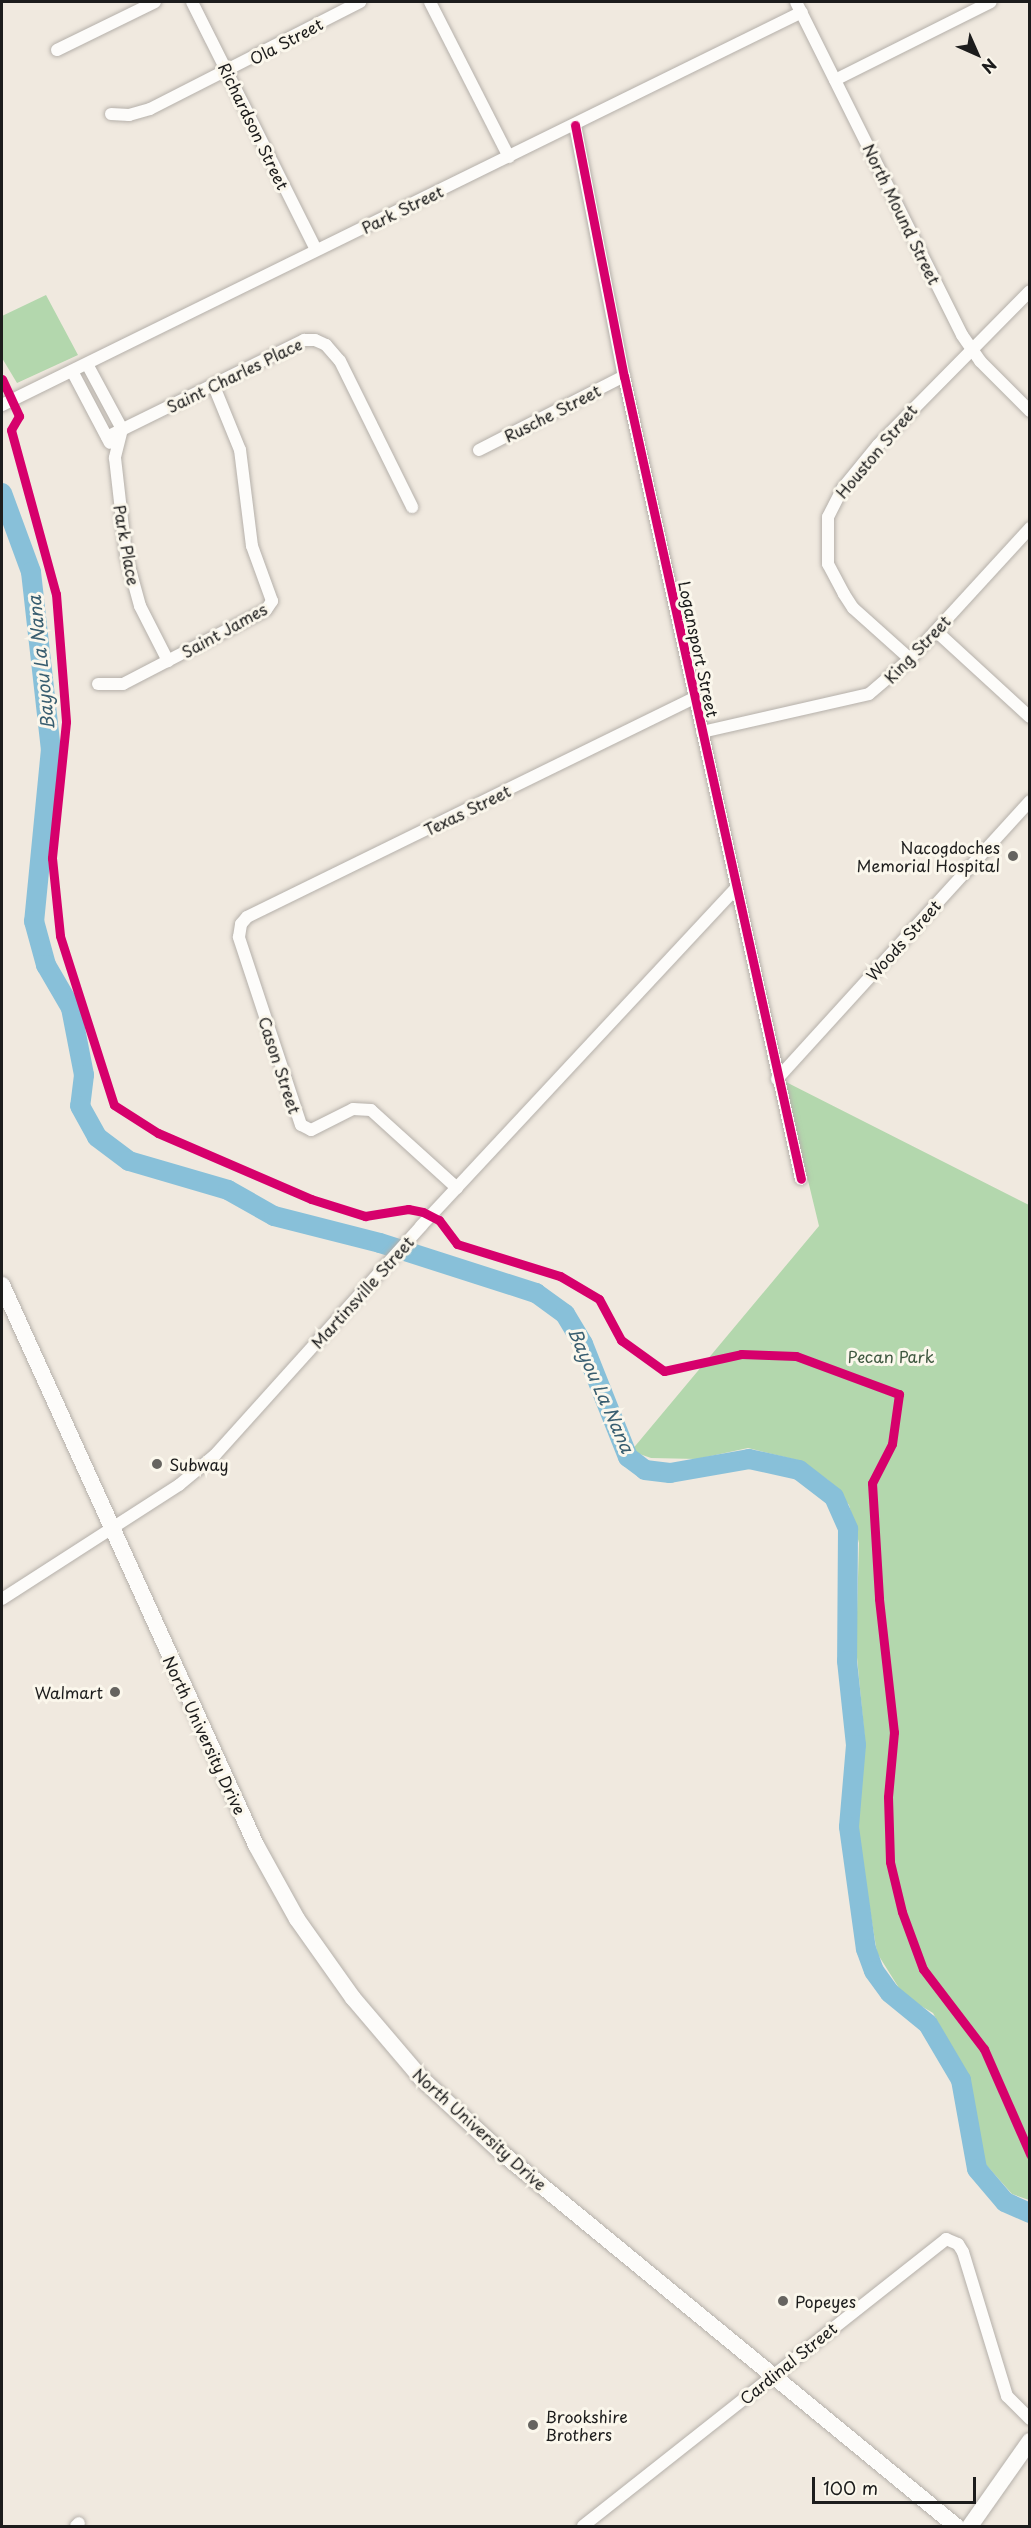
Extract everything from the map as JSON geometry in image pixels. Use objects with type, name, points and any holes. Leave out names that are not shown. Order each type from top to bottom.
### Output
[{"type":"main road","name":"North University Drive","points":[[2,1285],[256,1845],[297,1919],[353,1998],[421,2078],[470,2124],[771,2376],[956,2526]]},
{"type":"main road","points":[[970,2526],[1029,2441]]},
{"type":"street","points":[[57,50],[155,2]]},
{"type":"street","name":"Richardson Street","points":[[192,2],[316,250]]},
{"type":"street","name":"Ola Street","points":[[111,114],[129,115],[150,109],[227,72],[360,2]]},
{"type":"street","points":[[430,2],[509,157]]},
{"type":"street","points":[[835,80],[991,2]]},
{"type":"street","name":"Park Street","points":[[2,405],[509,157],[799,7]]},
{"type":"street","name":"North Mound Street","points":[[799,7],[971,349],[1029,411]]},
{"type":"street","name":"Logansport Street","points":[[575,124],[624,376],[735,889],[801,1179]]},
{"type":"street","name":"Houston Street","points":[[910,659],[853,608],[844,594],[828,564],[826,524],[842,489],[911,408],[1029,291]]},
{"type":"street","name":"Saint Charles Place","points":[[107,437],[304,340],[326,345],[340,361],[412,507]]},
{"type":"street","points":[[87,364],[122,429]]},
{"type":"street","name":"Park Place","points":[[72,371],[107,437],[115,458],[132,579],[140,606],[168,661]]},
{"type":"street","name":"Rusche Street","points":[[479,450],[624,376]]},
{"type":"street","name":"Saint James","points":[[98,684],[123,684],[266,610],[272,601],[252,546],[240,450],[213,384]]},
{"type":"street","name":"Park Place","points":[[115,458],[122,429]]},
{"type":"street","name":"King Street","points":[[702,732],[859,698],[881,686],[910,659],[1029,528]]},
{"type":"street","points":[[936,631],[1028,711]]},
{"type":"street","name":"Texas Street","points":[[241,924],[247,917],[695,698]]},
{"type":"street","name":"Woods Street","points":[[777,1079],[1029,801]]},
{"type":"street","name":"Martinsville Street","points":[[2,1599],[179,1485],[215,1455],[421,1226],[735,889]]},
{"type":"street","name":"Cason Street","points":[[241,924],[239,937],[301,1125],[311,1130],[353,1109],[371,1110],[457,1188]]},
{"type":"street","name":"Cardinal Street","points":[[583,2526],[939,2243],[950,2240],[963,2252],[1007,2396],[1029,2419]]},
{"type":"green space","points":[[46,295],[78,355],[17,383],[2,358],[2,316]]},
{"type":"green space","name":"Pecan Park","points":[[784,1081],[1029,1205],[1029,2200],[1012,2194],[981,2159],[968,2078],[933,2013],[904,1996],[877,1953],[865,1879],[857,1858],[857,1822],[865,1741],[856,1647],[859,1543],[849,1505],[828,1480],[797,1460],[748,1448],[697,1459],[651,1458],[631,1451],[819,1226]]},
{"type":"waterway","name":"Bayou La Nana","points":[[2,493],[31,572],[51,749],[34,921],[46,965],[71,1008],[84,1075],[80,1106],[97,1137],[129,1161],[228,1190],[274,1216],[380,1243],[536,1293],[565,1314],[583,1344],[628,1457],[645,1470],[670,1473],[749,1459],[799,1470],[834,1497],[848,1529],[847,1661],[856,1745],[849,1827],[866,1949],[874,1971],[890,1993],[928,2024],[961,2080],[977,2169],[1005,2202],[1030,2213]]},
{"type":"cycle path","points":[[575,125],[624,376],[801,1179]]},
{"type":"cycle path","points":[[2,379],[19,416],[11,430],[56,594],[66,722],[52,858],[60,936],[114,1105],[158,1133],[311,1199],[365,1216],[408,1209],[423,1212],[439,1220],[457,1244],[560,1276],[599,1299],[621,1340],[664,1371],[741,1354],[796,1356],[899,1394],[892,1444],[872,1483],[879,1599],[894,1732],[888,1797],[890,1862],[902,1912],[923,1969],[984,2049],[1030,2154]]},
{"type":"place","name":"Nacogdoches Memorial Hospital","points":[[1013,856]]},
{"type":"place","name":"Subway","points":[[157,1464]]},
{"type":"place","name":"Walmart","points":[[115,1692]]},
{"type":"place","name":"Popeyes","points":[[783,2301]]},
{"type":"place","name":"Brookshire Brothers","points":[[533,2425]]}]
